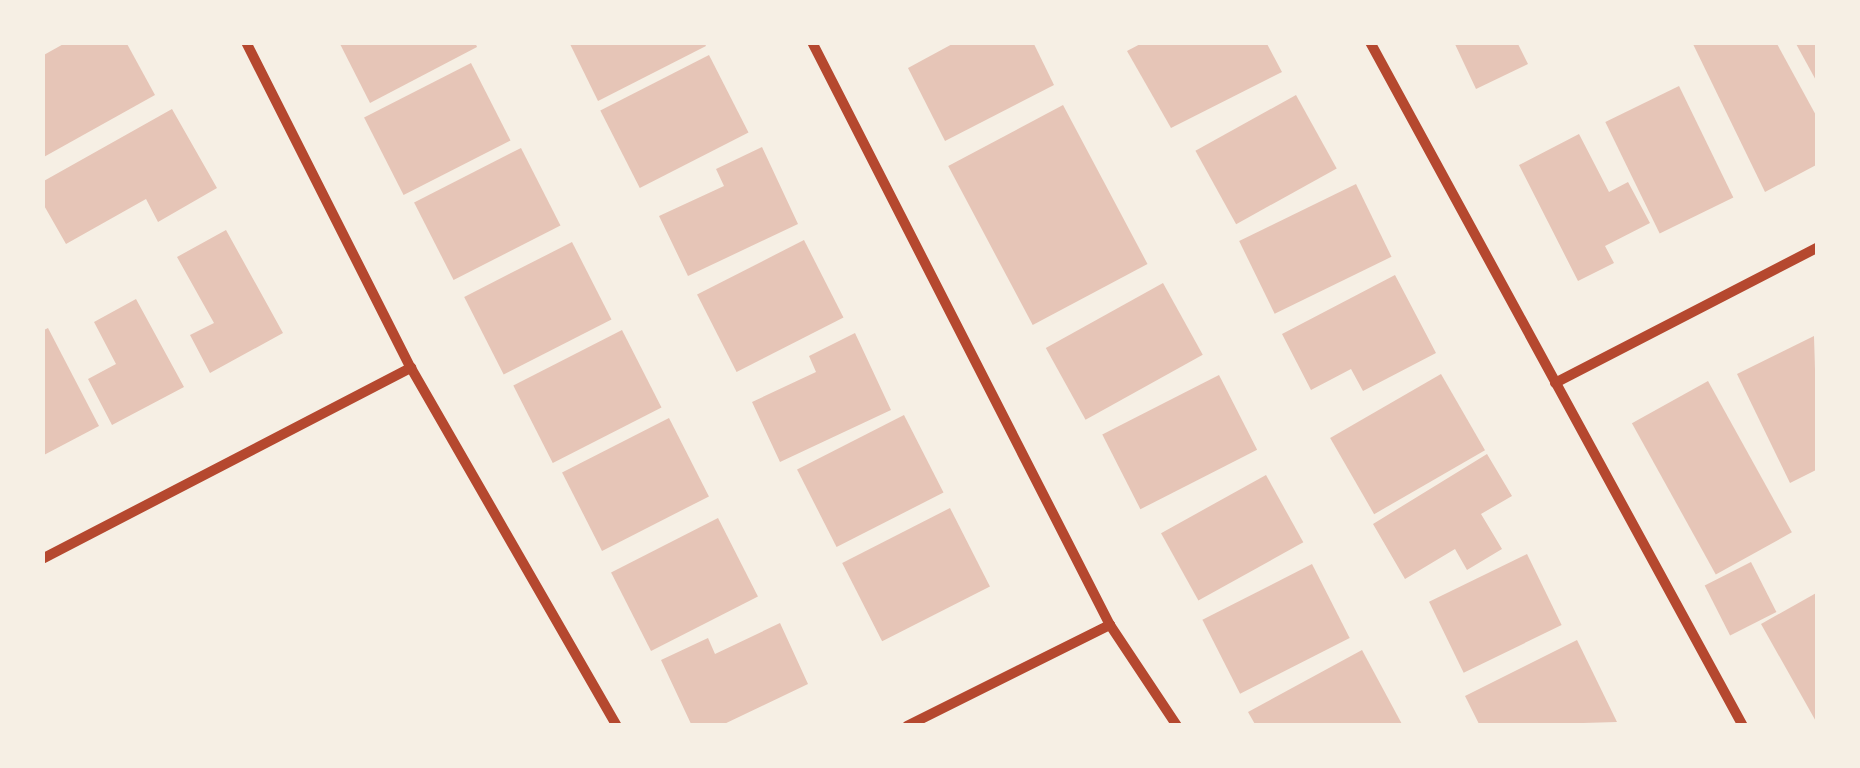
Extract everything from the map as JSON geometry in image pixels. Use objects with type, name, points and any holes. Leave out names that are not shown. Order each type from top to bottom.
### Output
[{"type":"street","points":[[246,42],[412,368],[618,726]]},
{"type":"street","points":[[812,42],[1110,624],[1177,726]]},
{"type":"street","points":[[1370,42],[1743,726]]},
{"type":"street","points":[[1555,383],[1818,247]]},
{"type":"street","points":[[42,559],[412,368]]},
{"type":"street","points":[[907,726],[1110,624]]},
{"type":"building","points":[[67,42],[126,42],[155,95],[42,158],[42,56]]},
{"type":"building","points":[[339,42],[475,42],[477,47],[370,103]]},
{"type":"building","points":[[569,42],[704,42],[706,46],[598,101]]},
{"type":"building","points":[[956,42],[1033,42],[1054,85],[945,141],[908,68]]},
{"type":"building","points":[[1144,42],[1266,42],[1282,72],[1171,128],[1127,51]]},
{"type":"building","points":[[1454,42],[1517,42],[1528,64],[1476,89]]},
{"type":"building","points":[[1692,42],[1776,42],[1818,119],[1818,164],[1765,192]]},
{"type":"building","points":[[1795,42],[1818,42],[1818,84]]},
{"type":"building","points":[[709,55],[748,133],[640,188],[600,110]]},
{"type":"building","points":[[471,63],[510,141],[404,195],[364,117]]},
{"type":"building","points":[[1679,86],[1733,197],[1660,233],[1605,122]]},
{"type":"building","points":[[1296,95],[1337,168],[1236,224],[1195,151]]},
{"type":"building","points":[[1063,105],[1148,264],[1033,325],[948,166]]},
{"type":"building","points":[[172,109],[217,188],[158,222],[146,199],[66,244],[42,202],[42,182]]},
{"type":"building","points":[[1579,134],[1609,192],[1628,182],[1650,223],[1605,246],[1614,263],[1578,281],[1519,165]]},
{"type":"building","points":[[762,147],[798,224],[688,276],[659,216],[724,186],[716,169]]},
{"type":"building","points":[[521,148],[560,226],[454,280],[414,202]]},
{"type":"building","points":[[1356,184],[1392,257],[1275,314],[1239,241]]},
{"type":"building","points":[[226,230],[283,333],[210,373],[190,335],[214,323],[177,257]]},
{"type":"building","points":[[804,240],[843,318],[737,372],[697,294]]},
{"type":"building","points":[[572,242],[611,320],[504,374],[464,297]]},
{"type":"building","points":[[1395,275],[1436,353],[1363,391],[1351,369],[1311,390],[1282,334]]},
{"type":"building","points":[[1163,283],[1203,355],[1086,420],[1046,348]]},
{"type":"building","points":[[136,299],[184,387],[112,425],[88,379],[116,364],[94,322]]},
{"type":"building","points":[[48,328],[99,426],[42,456],[42,331]]},
{"type":"building","points":[[622,330],[661,408],[553,463],[513,385]]},
{"type":"building","points":[[855,333],[891,410],[780,462],[752,402],[816,372],[809,356]]},
{"type":"building","points":[[1814,336],[1818,469],[1790,483],[1737,374]]},
{"type":"building","points":[[1441,374],[1485,450],[1374,514],[1330,438]]},
{"type":"building","points":[[1219,375],[1257,450],[1140,509],[1102,434]]},
{"type":"building","points":[[1708,381],[1792,532],[1716,574],[1632,423]]},
{"type":"building","points":[[904,415],[943,493],[837,547],[797,469]]},
{"type":"building","points":[[669,418],[709,496],[602,551],[562,472]]},
{"type":"building","points":[[1487,454],[1512,496],[1481,514],[1502,549],[1467,570],[1455,549],[1405,579],[1373,524]]},
{"type":"building","points":[[1266,475],[1303,542],[1198,601],[1161,533]]},
{"type":"building","points":[[950,508],[990,586],[882,641],[842,563]]},
{"type":"building","points":[[718,518],[758,596],[651,651],[611,572]]},
{"type":"building","points":[[1527,554],[1562,625],[1464,673],[1429,602]]},
{"type":"building","points":[[1751,562],[1776,612],[1730,636],[1705,586]]},
{"type":"building","points":[[1312,564],[1350,638],[1240,694],[1202,620]]},
{"type":"building","points":[[1818,592],[1818,725],[1761,624]]},
{"type":"building","points":[[780,623],[808,684],[720,726],[692,726],[661,660],[708,638],[715,654]]},
{"type":"building","points":[[1577,640],[1617,722],[1480,726],[1465,696]]},
{"type":"building","points":[[1362,650],[1403,726],[1256,726],[1248,712]]}]
